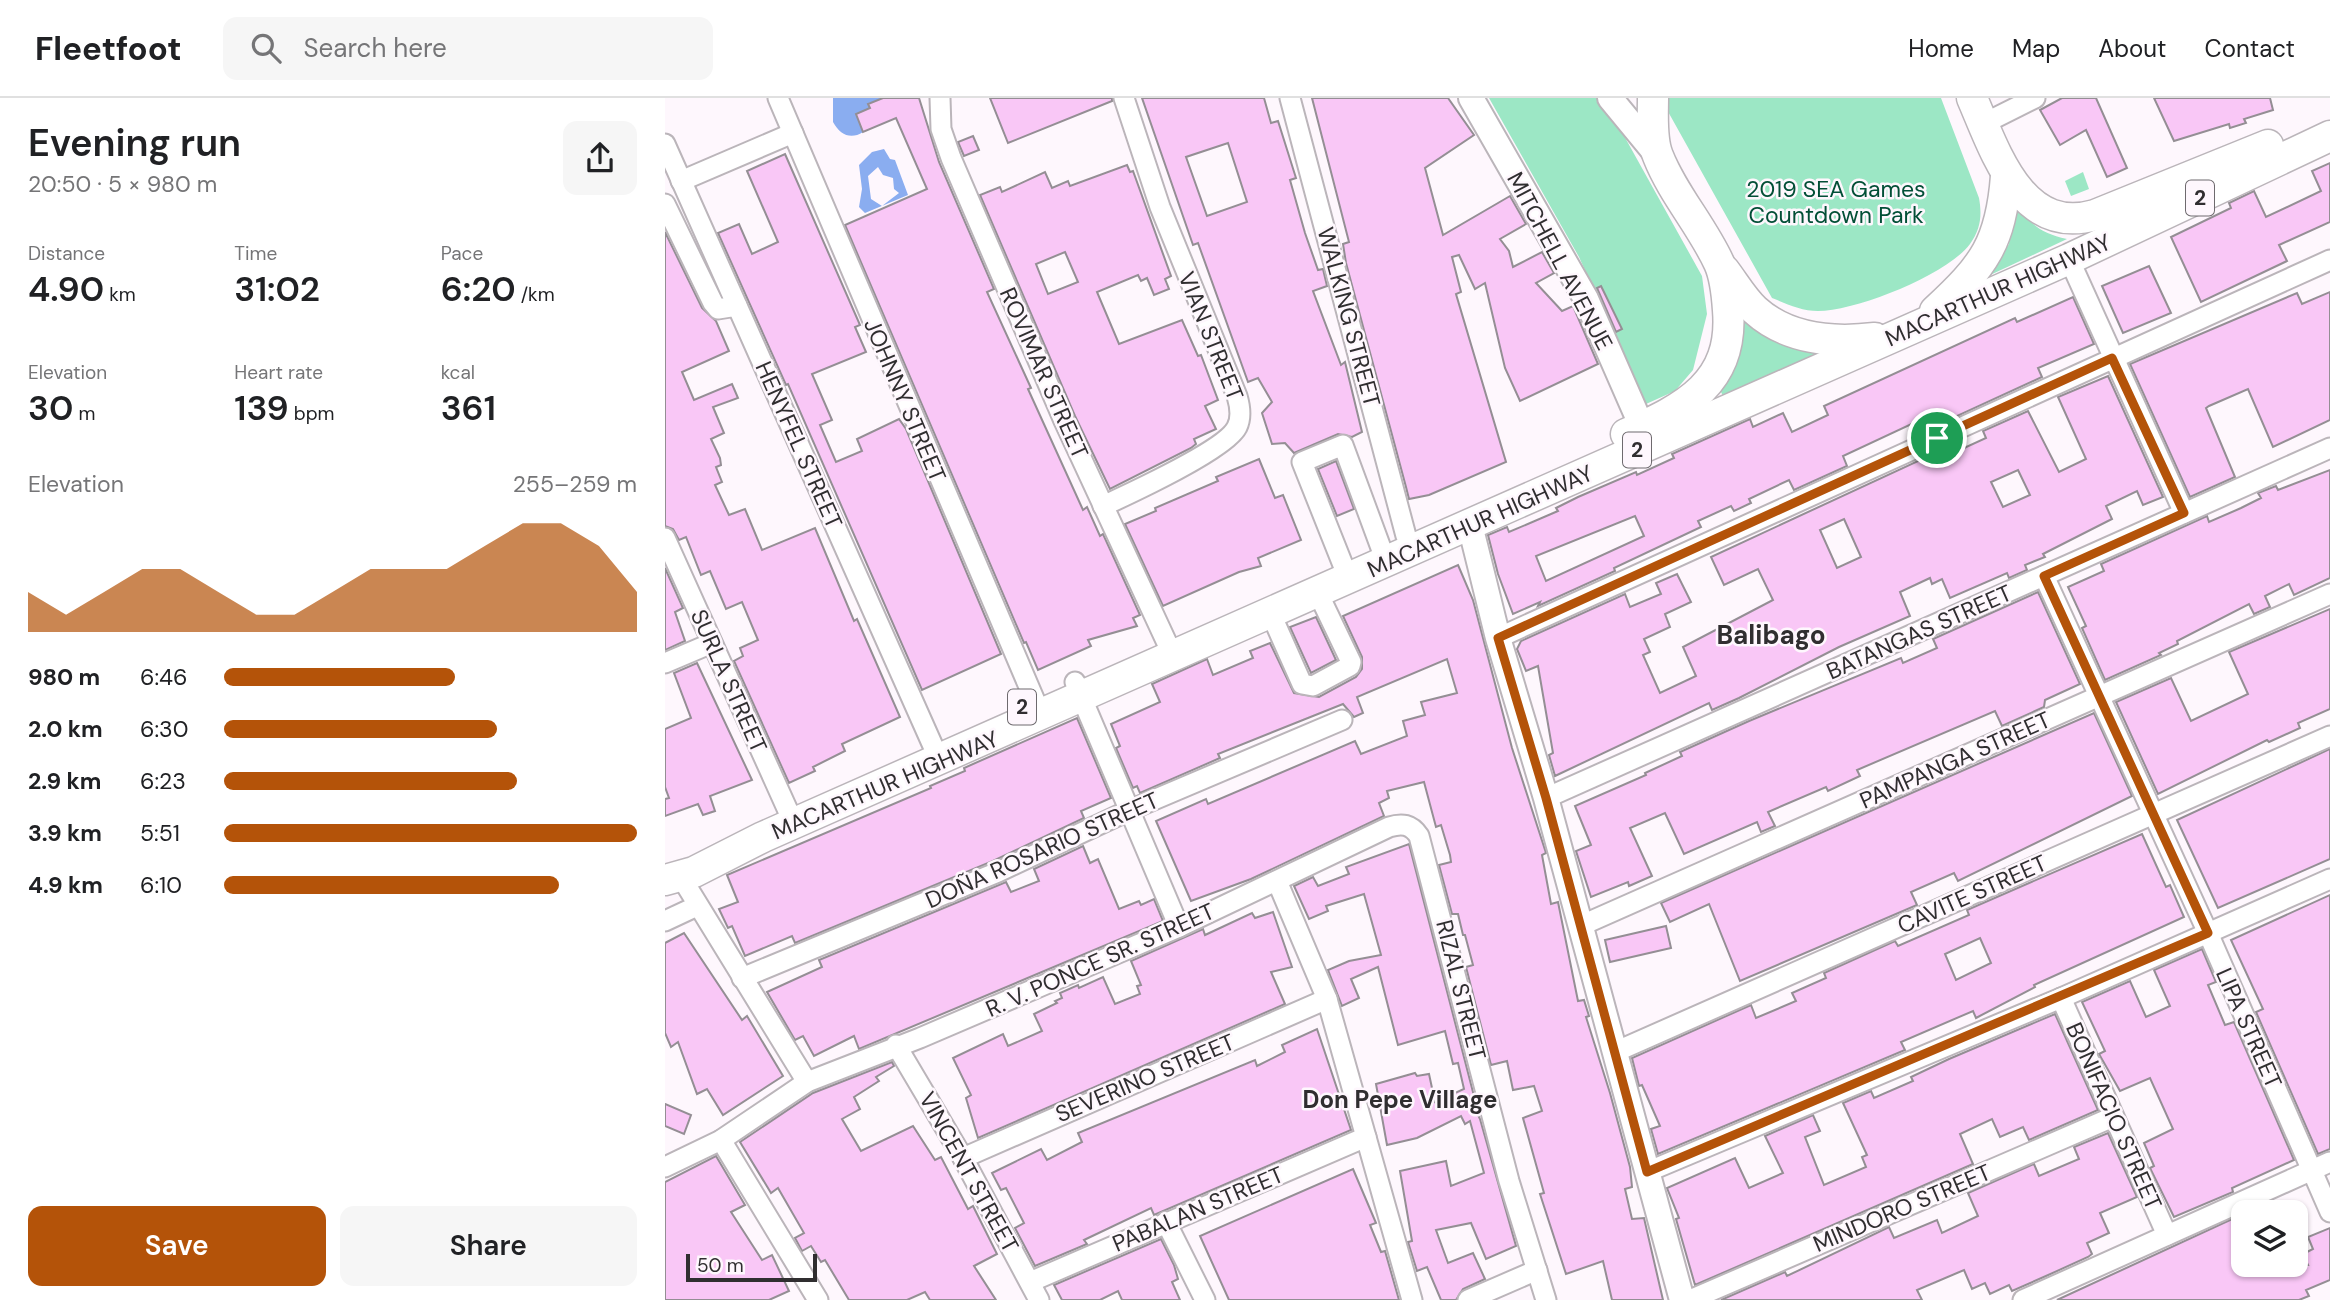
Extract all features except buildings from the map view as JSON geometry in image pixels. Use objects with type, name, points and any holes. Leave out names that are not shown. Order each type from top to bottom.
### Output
[{"type":"highway","name":"MACARTHUR HIGHWAY","points":[[670,875],[933,746],[1035,701],[1079,690],[1167,643],[1394,542],[1642,427],[1683,404],[1707,385],[1721,366],[1728,342],[1729,320],[1720,264],[1657,155],[1653,98]]},
{"type":"highway","name":"MACARTHUR HIGHWAY","points":[[1977,111],[2006,176],[2036,206],[2052,216],[2079,220],[2330,121]]},
{"type":"highway","name":"MACARTHUR HIGHWAY","points":[[791,817],[1079,690],[1271,614],[2069,259],[2330,136]]},
{"type":"highway","points":[[1720,264],[1754,309],[1797,335],[1852,341],[1907,330],[1956,292],[1991,249],[2004,209],[2006,176]]},
{"type":"main road","name":"MITCHELL AVENUE","points":[[1471,98],[1586,299],[1642,427]]},
{"type":"main road","points":[[1610,98],[1618,112],[1657,155]]},
{"type":"main road","points":[[1470,525],[1498,638],[1546,798],[1682,1300]]},
{"type":"street","name":"JOHNNY STREET","points":[[778,98],[1035,701]]},
{"type":"street","name":"ROVIMAR STREET","points":[[940,98],[941,129],[951,158],[1103,506],[1167,643]]},
{"type":"street","name":"VIAN STREET","points":[[1103,506],[1221,445],[1237,428],[1240,418],[1237,396],[1174,243],[1124,98]]},
{"type":"street","name":"WALKING STREET","points":[[1290,98],[1394,542]]},
{"type":"street","points":[[1977,111],[2035,98]]},
{"type":"street","points":[[681,181],[793,133]]},
{"type":"street","name":"HENYFEL STREET","points":[[665,146],[933,746]]},
{"type":"street","points":[[665,205],[712,303],[718,309],[737,306]]},
{"type":"street","points":[[2069,259],[2184,513]]},
{"type":"street","points":[[1498,638],[2330,260]]},
{"type":"street","points":[[1343,565],[1302,462],[1343,445],[1394,542]]},
{"type":"street","name":"BATANGAS STREET","points":[[1546,798],[2330,448]]},
{"type":"street","name":"SURLA STREET","points":[[665,538],[791,817]]},
{"type":"street","name":"LIPA STREET","points":[[2044,576],[2208,933],[2330,1212]]},
{"type":"street","points":[[1271,614],[1302,684],[1313,686],[1350,666],[1351,662],[1318,593]]},
{"type":"street","name":"PAMPANGA STREET","points":[[1580,926],[2330,594]]},
{"type":"street","points":[[665,663],[712,643]]},
{"type":"street","points":[[1079,690],[1179,927]]},
{"type":"street","name":"DOÑA ROSARIO STREET","points":[[742,978],[998,872],[1130,810],[1342,720]]},
{"type":"street","name":"CAVITE STREET","points":[[1615,1052],[2330,736]]},
{"type":"street","name":"RIZAL STREET","points":[[1389,827],[1410,826],[1419,836],[1509,1181],[1546,1300]]},
{"type":"street","name":"R. V. PONCE SR. STREET","points":[[665,1167],[720,1140],[807,1082],[1179,927],[1389,827]]},
{"type":"street","points":[[670,875],[697,906],[807,1082]]},
{"type":"street","points":[[1647,1172],[2061,998],[2330,879]]},
{"type":"street","points":[[1277,881],[1327,999],[1412,1300]]},
{"type":"street","points":[[665,921],[697,906]]},
{"type":"street","name":"BONIFACIO STREET","points":[[2061,998],[2167,1235]]},
{"type":"street","name":"SEVERINO STREET","points":[[963,1157],[1327,999]]},
{"type":"street","name":"VINCENT STREET","points":[[896,1045],[963,1157],[1039,1300]]},
{"type":"street","name":"MINDORO STREET","points":[[1691,1300],[2113,1117]]},
{"type":"street","name":"PABALAN STREET","points":[[1030,1282],[1366,1137]]},
{"type":"street","points":[[720,1140],[818,1300]]},
{"type":"street","points":[[2023,1300],[2330,1162]]},
{"type":"street","points":[[1166,1222],[1205,1300]]},
{"type":"street","points":[[1468,1300],[1537,1270]]},
{"type":"green space","points":[[1489,98],[1603,98],[1702,276],[1707,314],[1693,370],[1675,391],[1646,404],[1579,257]]},
{"type":"green space","name":"2019 SEA Games Countdown Park","points":[[1666,98],[1941,98],[1979,198],[1980,216],[1976,233],[1970,244],[1942,268],[1877,298],[1855,305],[1812,311],[1772,298],[1666,108]]},
{"type":"green space","points":[[2083,172],[2089,189],[2071,196],[2065,181]]},
{"type":"green space","points":[[2013,199],[2035,226],[2049,234],[2067,239],[1988,276],[2009,244]]},
{"type":"green space","points":[[1735,304],[1827,349],[1723,396],[1720,390]]},
{"type":"water","points":[[833,98],[886,98],[878,105],[876,101],[869,103],[870,108],[856,114],[863,132],[850,136],[842,133],[833,122]]},
{"type":"water","points":[[884,149],[890,159],[895,160],[908,195],[882,206],[865,213],[859,207],[862,189],[859,165],[872,152]],"holes":[[[878,167],[883,175],[893,178],[894,189],[899,193],[882,206],[871,199],[868,176]]]},
{"type":"district","name":"Balibago","points":[[1771,635]]},
{"type":"district","name":"Don Pepe Village","points":[[1400,1100]]},
{"type":"route","points":[[2112,358],[2184,513],[2044,576],[2208,933],[2061,998],[1647,1172],[1546,798],[1498,638],[1937,438],[2112,358]]}]
